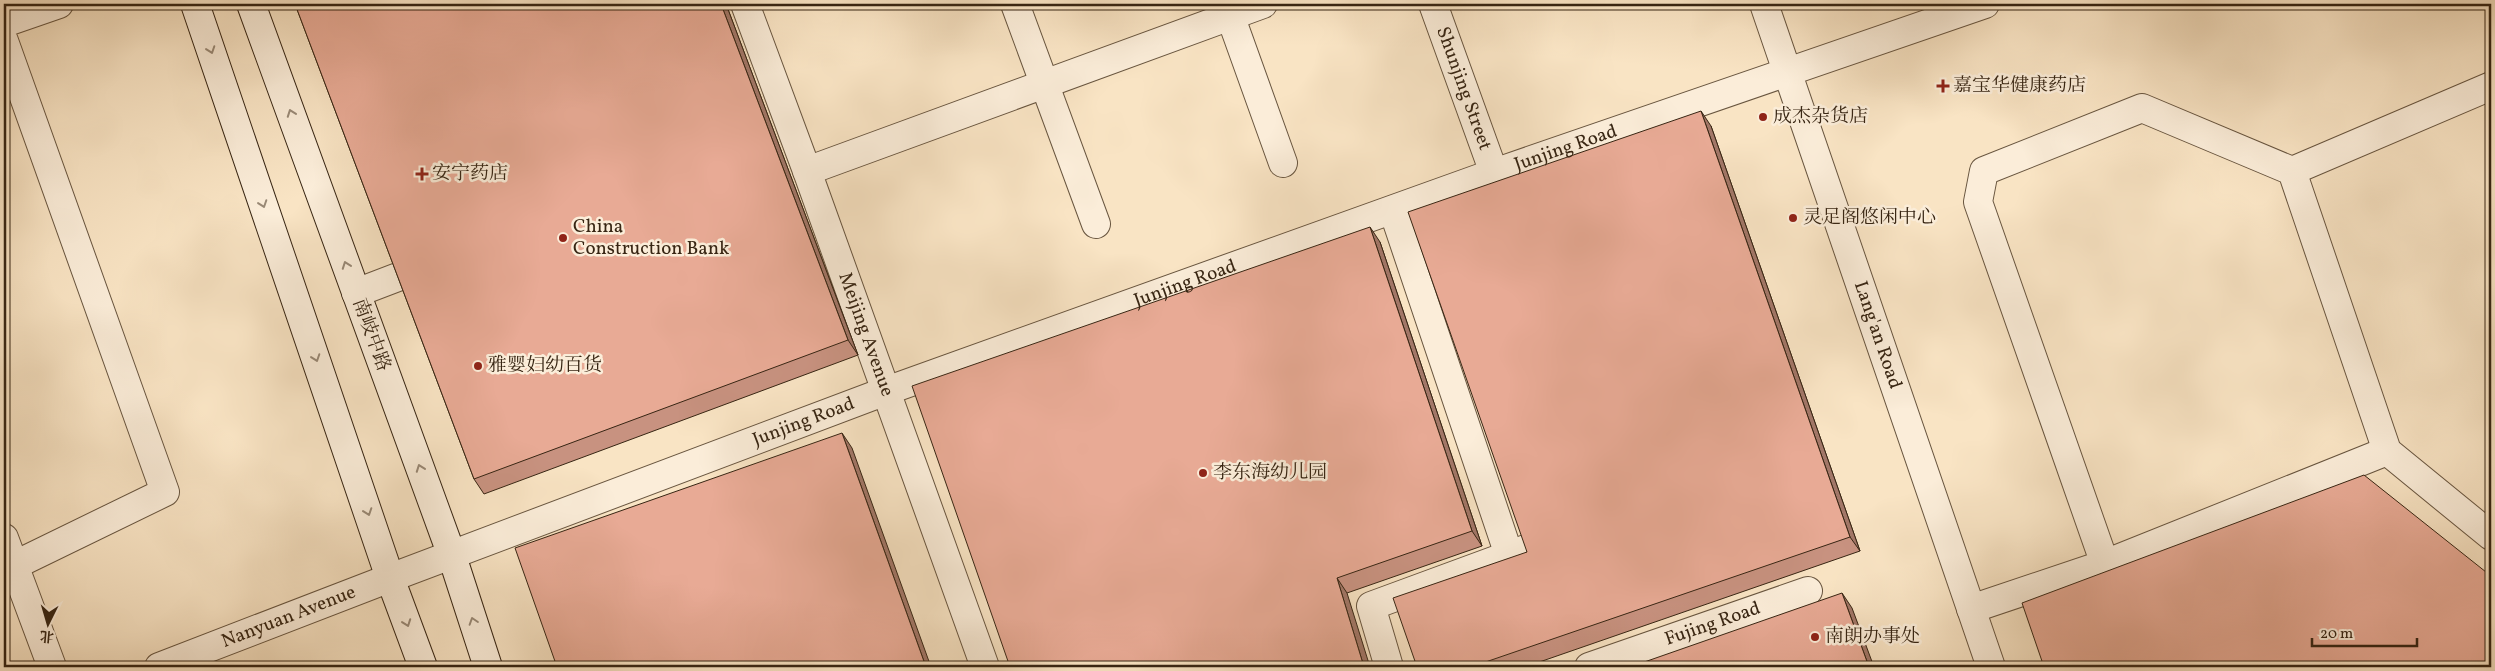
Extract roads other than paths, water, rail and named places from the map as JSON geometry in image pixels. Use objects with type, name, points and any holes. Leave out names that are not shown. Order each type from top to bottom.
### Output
[{"type":"street","points":[[4,23],[59,4]]},
{"type":"street","points":[[195,4],[390,578],[423,667]]},
{"type":"street","name":"南岐中路","points":[[251,4],[451,554],[488,667]]},
{"type":"street","name":"Meijing Avenue","points":[[745,4],[985,667]]},
{"type":"street","points":[[1015,4],[1096,224]]},
{"type":"street","points":[[807,171],[1045,84],[1228,10],[1263,4]]},
{"type":"street","name":"Shunjing Street","points":[[1433,4],[1494,173]]},
{"type":"street","name":"Lang'an Road","points":[[1764,4],[1991,667]]},
{"type":"street","name":"Junjing Road","points":[[390,578],[886,390],[1494,173],[1546,167],[1788,73],[1985,4]]},
{"type":"street","points":[[1228,10],[1283,163]]},
{"type":"street","points":[[4,41],[165,492],[15,565]]},
{"type":"street","points":[[2142,667],[1978,202],[1984,171],[2142,108],[2292,171],[2491,86]]},
{"type":"street","points":[[2292,171],[2387,451],[2491,536]]},
{"type":"street","points":[[1392,210],[1509,555]]},
{"type":"street","points":[[356,293],[459,254]]},
{"type":"street","points":[[1971,609],[2105,564],[2387,451]]},
{"type":"street","points":[[1389,667],[1371,606],[1583,528]]},
{"type":"street","points":[[4,538],[52,667]]},
{"type":"street","name":"Nanyuan Avenue","points":[[159,667],[390,578]]},
{"type":"street","name":"Fujing Road","points":[[1589,667],[1808,591]]},
{"type":"place","name":"嘉宝华健康药店","points":[[1943,86]]},
{"type":"place","name":"成杰杂货店","points":[[1763,117]]},
{"type":"place","name":"安宁药店","points":[[422,174]]},
{"type":"place","name":"灵足阁悠闲中心","points":[[1793,218]]},
{"type":"place","name":"China Construction Bank","points":[[563,238]]},
{"type":"place","name":"雅婴妇幼百货","points":[[478,366]]},
{"type":"place","name":"李东海幼儿园","points":[[1203,473]]},
{"type":"place","name":"南朗办事处","points":[[1815,637]]}]
